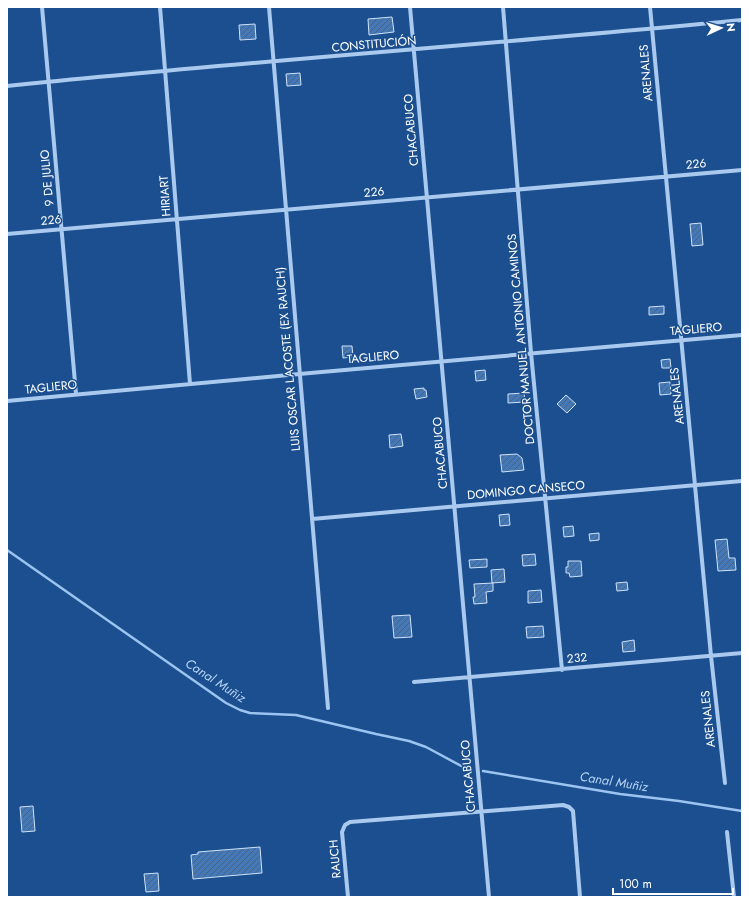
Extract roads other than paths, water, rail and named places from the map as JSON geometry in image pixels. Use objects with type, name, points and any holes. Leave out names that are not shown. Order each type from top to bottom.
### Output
[{"type":"street","name":"9 DE JULIO","points":[[42,7],[76,394]]},
{"type":"street","name":"HIRIART","points":[[160,7],[190,384]]},
{"type":"street","name":"LUIS OSCAR LACOSTE (EX RAUCH)","points":[[269,7],[328,708]]},
{"type":"street","name":"CHACABUCO","points":[[410,7],[489,897]]},
{"type":"street","name":"DOCTOR MANUEL ANTONIO CAMINOS","points":[[502,7],[545,499],[562,670]]},
{"type":"street","name":"ARENALES","points":[[650,7],[711,656],[725,783]]},
{"type":"street","name":"CONSTITUCIÓN","points":[[7,86],[742,20]]},
{"type":"street","name":"226","points":[[7,234],[742,170]]},
{"type":"street","name":"TAGLIERO","points":[[7,401],[742,335]]},
{"type":"street","name":"DOMINGO CANSECO","points":[[312,520],[742,481]]},
{"type":"street","name":"232","points":[[414,682],[742,653]]},
{"type":"street","points":[[482,812],[563,805],[569,807],[573,811],[580,897]]},
{"type":"street","name":"RAUCH","points":[[348,897],[342,832],[346,825],[350,822],[482,812]]},
{"type":"street","points":[[727,832],[734,897]]},
{"type":"waterway","name":"Canal Muñiz","points":[[7,550],[226,703],[240,710],[250,713],[296,715],[409,741],[426,747],[465,768]]},
{"type":"waterway","name":"Canal Muñiz","points":[[483,771],[620,794],[679,801],[742,811]]}]
